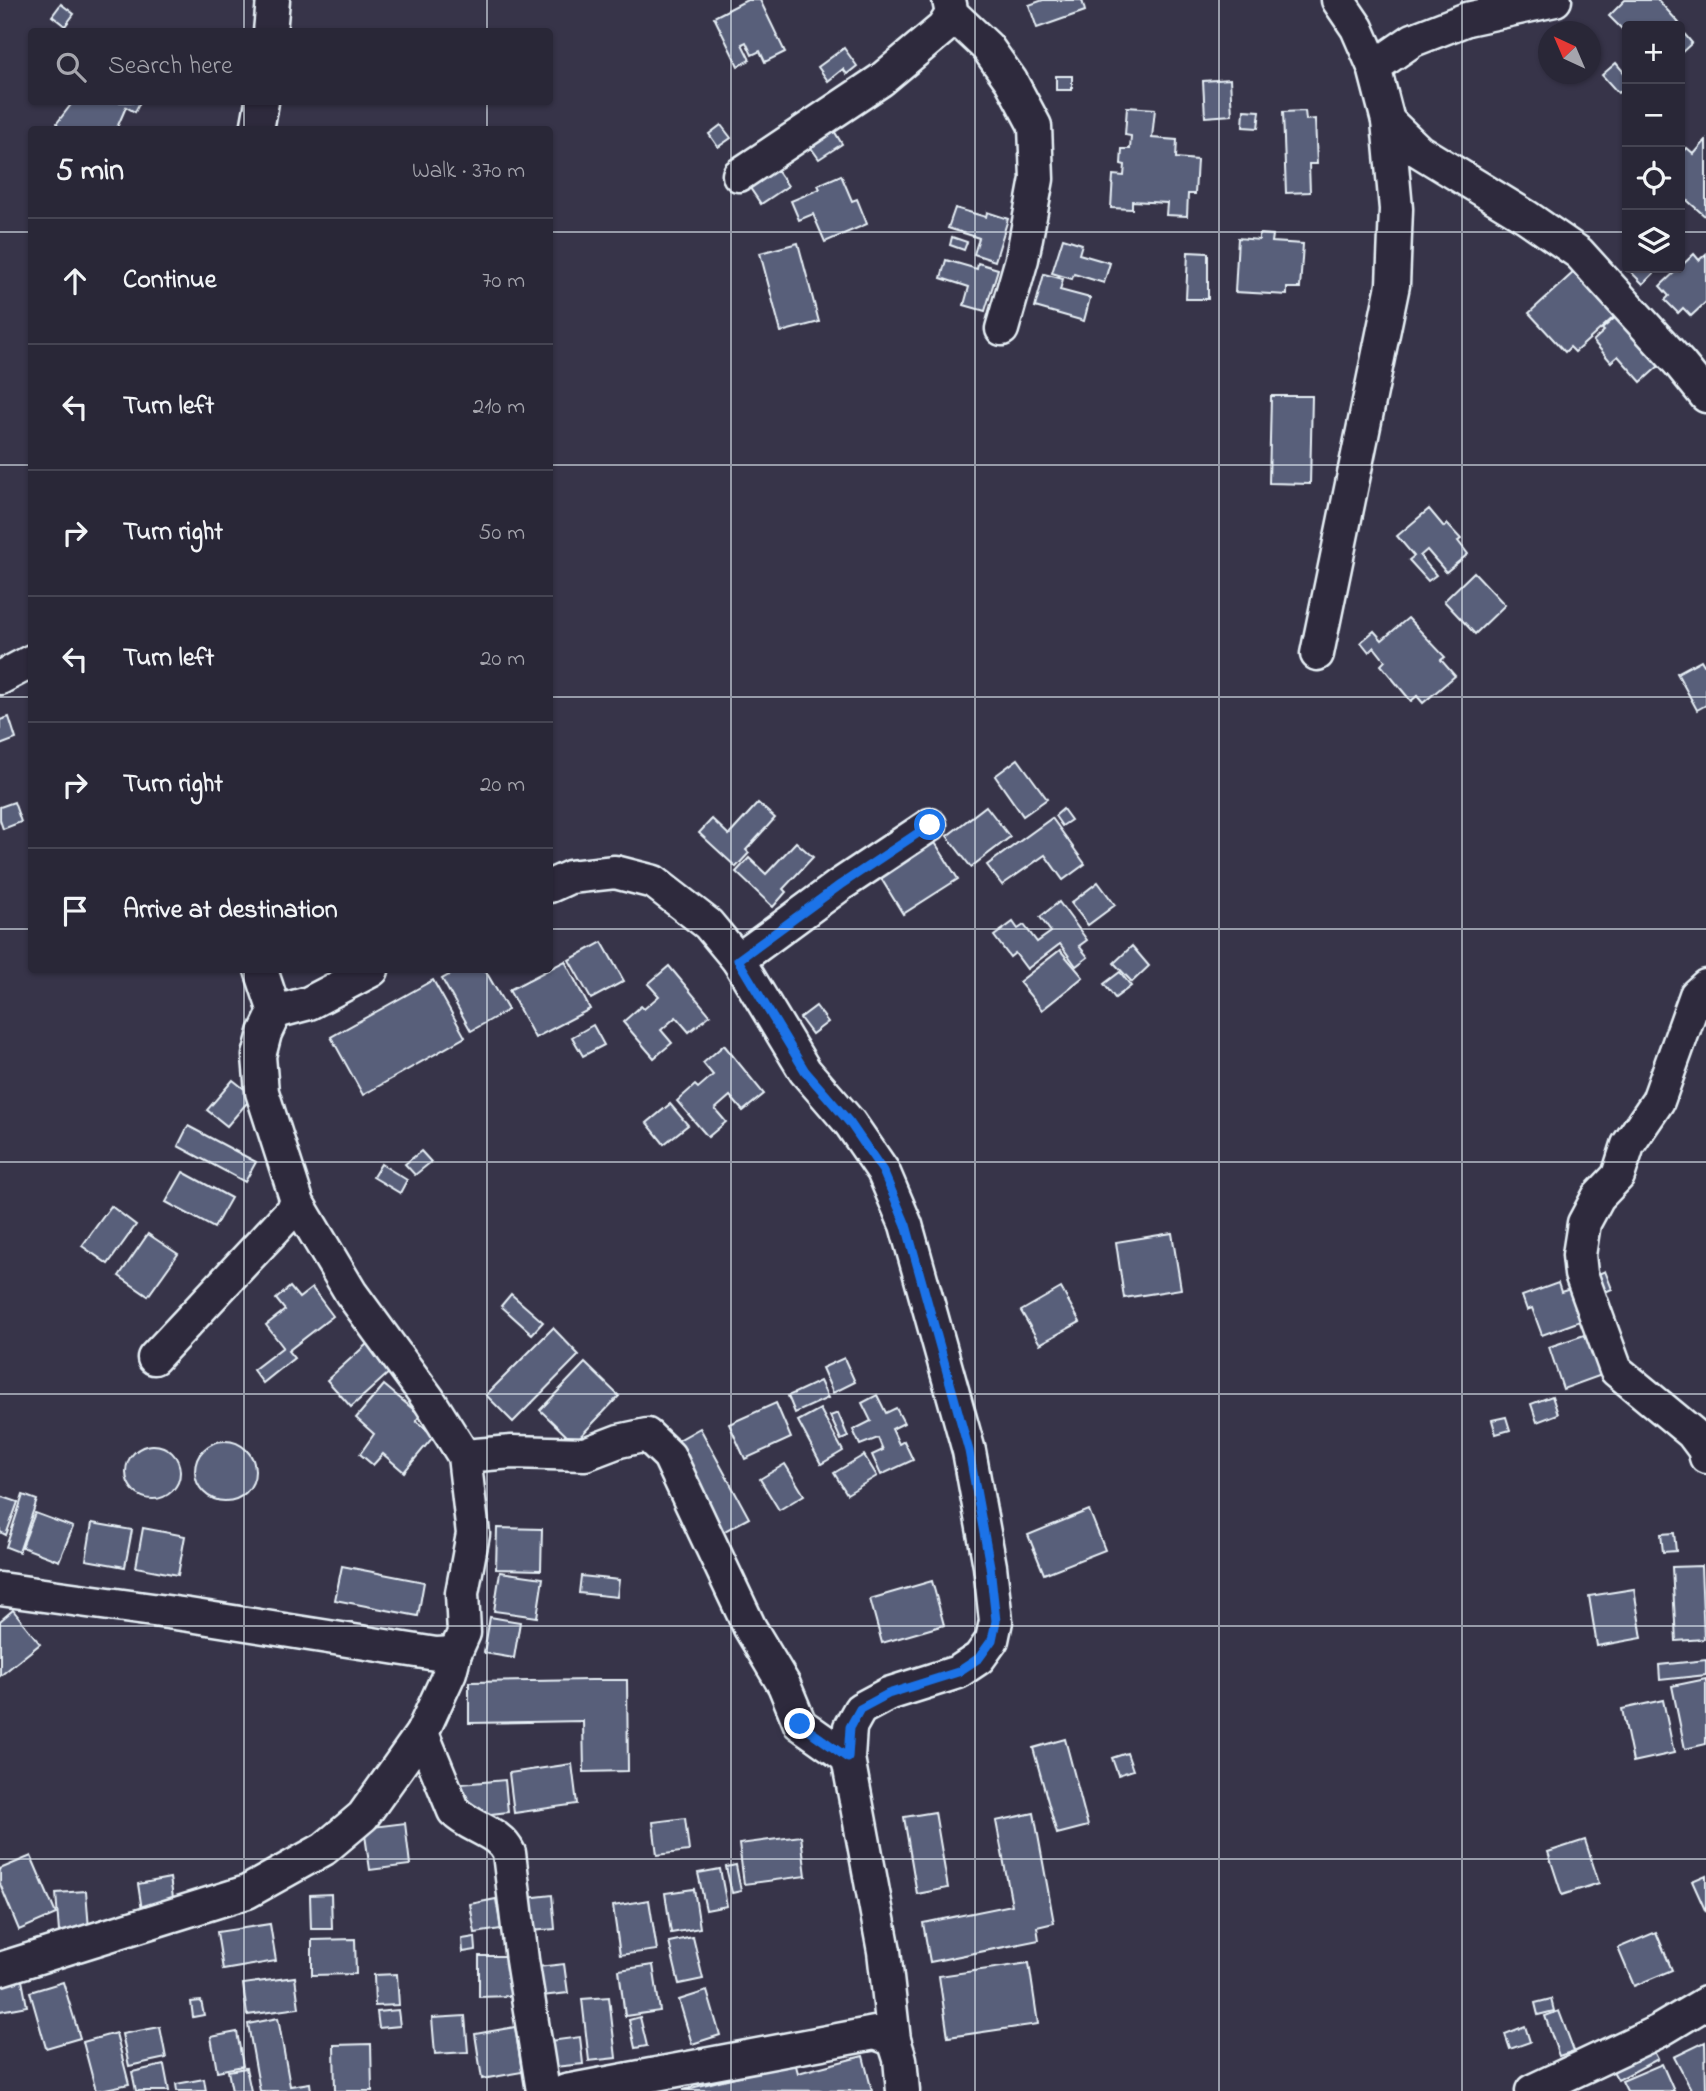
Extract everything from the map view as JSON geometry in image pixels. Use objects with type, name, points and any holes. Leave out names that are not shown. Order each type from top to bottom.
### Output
[{"type":"street","points":[[270,28],[273,0]]},
{"type":"street","points":[[1317,654],[1393,285],[1396,209],[1388,121],[1374,67],[1357,28],[1338,0]]},
{"type":"street","points":[[1374,67],[1413,40],[1467,19],[1555,0]]},
{"type":"street","points":[[739,175],[881,79],[943,29],[951,7],[987,47],[1011,80],[1035,126],[1037,179],[1022,259],[1002,329]]},
{"type":"street","points":[[258,126],[261,105]]},
{"type":"street","points":[[1388,121],[1419,151],[1527,217],[1579,253],[1706,396]]},
{"type":"street","points":[[738,960],[840,885],[930,825]]},
{"type":"street","points":[[553,885],[570,877],[615,872],[654,882],[708,924],[738,960],[805,1071],[850,1123],[883,1171],[906,1225],[969,1451],[990,1566],[996,1621],[992,1640],[979,1658],[958,1672],[888,1694],[860,1709],[850,1727],[848,1758],[884,1951],[894,2040],[900,2059],[904,2091]]},
{"type":"street","points":[[0,1969],[247,1892],[324,1849],[363,1816],[422,1733],[450,1672],[464,1633],[462,1593],[473,1534],[464,1456],[429,1400],[351,1293],[298,1205],[262,1092],[259,1056],[265,1033],[275,1012],[262,973]]},
{"type":"street","points":[[275,1012],[309,1003],[366,973]]},
{"type":"street","points":[[1701,1436],[1616,1370],[1581,1274],[1579,1255],[1584,1223],[1598,1197],[1618,1175],[1628,1145],[1658,1101],[1696,995],[1706,986]]},
{"type":"street","points":[[154,1357],[298,1205]]},
{"type":"street","points":[[464,1456],[512,1452],[585,1454],[619,1441],[647,1436],[669,1457],[750,1628],[784,1685],[800,1724],[848,1758]]},
{"type":"street","points":[[0,1590],[189,1615],[436,1654],[455,1653]]},
{"type":"street","points":[[422,1733],[454,1811],[463,1821],[498,1838],[509,1853],[522,1960],[543,2091]]},
{"type":"street","points":[[1532,2091],[1660,2031],[1706,2003]]},
{"type":"street","points":[[566,2091],[876,2033],[894,2040]]},
{"type":"building","points":[[747,0],[760,0],[785,52],[765,62],[760,51],[752,55],[746,42],[742,44],[750,60],[738,66],[714,17]]},
{"type":"building","points":[[1043,0],[1082,0],[1085,11],[1037,28],[1029,5]]},
{"type":"building","points":[[1625,0],[1658,0],[1677,21],[1622,21],[1622,29],[1609,16]]},
{"type":"building","points":[[61,4],[74,14],[65,26],[52,16]]},
{"type":"building","points":[[1685,35],[1692,43],[1685,49]]},
{"type":"building","points":[[844,48],[857,66],[847,74],[843,69],[828,81],[818,67]]},
{"type":"building","points":[[1616,63],[1622,70],[1622,90],[1618,93],[1602,75]]},
{"type":"building","points":[[1056,76],[1072,76],[1072,90],[1056,90]]},
{"type":"building","points":[[1230,79],[1232,115],[1205,117],[1203,81]]},
{"type":"building","points":[[71,105],[138,105],[135,112],[126,107],[118,126],[57,126]]},
{"type":"building","points":[[1127,107],[1155,109],[1152,138],[1177,140],[1176,158],[1197,160],[1195,194],[1188,194],[1187,216],[1166,215],[1167,203],[1132,201],[1132,209],[1111,208],[1113,175],[1124,176],[1125,165],[1121,164],[1122,149],[1130,149],[1131,136],[1125,135]]},
{"type":"building","points":[[1244,110],[1260,111],[1258,128],[1243,127]]},
{"type":"building","points":[[1305,111],[1306,120],[1315,119],[1317,164],[1309,164],[1310,192],[1286,193],[1283,112]]},
{"type":"building","points":[[721,125],[731,138],[718,147],[709,134]]},
{"type":"building","points":[[833,129],[842,144],[819,159],[809,145]]},
{"type":"building","points":[[1706,140],[1706,217],[1685,198],[1685,150],[1687,148],[1694,154]]},
{"type":"building","points":[[777,170],[788,186],[761,204],[750,188]]},
{"type":"building","points":[[841,175],[852,201],[857,199],[867,224],[825,242],[813,214],[799,220],[791,201],[820,189],[818,185]]},
{"type":"building","points":[[955,208],[986,217],[987,212],[1008,219],[995,261],[974,254],[979,238],[948,228]]},
{"type":"building","points":[[1259,234],[1273,235],[1272,242],[1303,244],[1300,288],[1287,288],[1287,295],[1235,292],[1238,238],[1259,240]]},
{"type":"building","points":[[952,237],[967,242],[964,250],[950,245]]},
{"type":"building","points":[[1063,238],[1082,244],[1079,254],[1110,263],[1104,283],[1074,274],[1072,279],[1052,273]]},
{"type":"building","points":[[798,243],[819,322],[781,332],[760,253]]},
{"type":"building","points":[[1188,252],[1208,253],[1208,299],[1186,299]]},
{"type":"building","points":[[1694,254],[1699,260],[1706,254],[1706,302],[1691,316],[1683,308],[1678,313],[1665,300],[1669,296],[1660,286],[1674,273],[1685,273],[1685,262]]},
{"type":"building","points":[[946,260],[977,269],[978,263],[998,269],[985,311],[964,305],[969,287],[941,278]]},
{"type":"building","points":[[1575,271],[1615,316],[1575,352],[1570,347],[1565,352],[1529,313]]},
{"type":"building","points":[[1632,273],[1654,273],[1643,284]]},
{"type":"building","points":[[1044,274],[1063,279],[1060,290],[1090,298],[1084,321],[1035,307]]},
{"type":"building","points":[[1617,316],[1660,365],[1641,382],[1618,356],[1611,362],[1593,341]]},
{"type":"building","points":[[1271,396],[1312,396],[1310,484],[1269,483]]},
{"type":"building","points":[[1429,509],[1444,527],[1447,524],[1461,539],[1458,541],[1468,554],[1446,572],[1427,550],[1420,556],[1436,575],[1428,581],[1409,560],[1414,556],[1397,536]]},
{"type":"building","points":[[1474,572],[1505,605],[1475,634],[1444,601]]},
{"type":"building","points":[[1408,618],[1445,657],[1441,660],[1455,676],[1423,703],[1417,696],[1411,701],[1381,665],[1385,661],[1374,647],[1369,652],[1361,642],[1374,631],[1382,640]]},
{"type":"building","points":[[1701,660],[1706,664],[1706,705],[1697,710],[1677,673]]},
{"type":"building","points":[[9,717],[16,739],[0,745],[0,720]]},
{"type":"building","points":[[1018,759],[1047,799],[1023,816],[995,776]]},
{"type":"building","points":[[14,802],[21,822],[3,829],[0,807]]},
{"type":"building","points":[[758,803],[775,818],[746,850],[749,853],[736,867],[699,833],[712,819],[729,835]]},
{"type":"building","points":[[986,806],[1010,837],[971,867],[947,836]]},
{"type":"building","points":[[1063,809],[1071,820],[1062,826],[1055,816]]},
{"type":"building","points":[[1052,818],[1085,864],[1063,880],[1045,855],[1002,885],[987,865]]},
{"type":"building","points":[[934,841],[958,879],[903,914],[879,875]]},
{"type":"building","points":[[796,842],[813,857],[783,889],[786,892],[773,907],[736,872],[749,858],[766,874]]},
{"type":"building","points":[[1098,882],[1115,905],[1088,925],[1071,903]]},
{"type":"building","points":[[1059,902],[1087,940],[1079,946],[1088,957],[1076,966],[1060,944],[1027,969],[1015,953],[1010,957],[994,936],[1013,922],[1018,929],[1024,925],[1037,942],[1051,932],[1040,917]]},
{"type":"building","points":[[602,942],[624,981],[591,999],[569,960]]},
{"type":"building","points":[[1132,946],[1149,966],[1132,982],[1114,963]]},
{"type":"building","points":[[1060,950],[1083,977],[1042,1010],[1019,982]]},
{"type":"building","points":[[565,961],[590,1009],[535,1038],[509,990],[542,973],[553,973],[553,967]]},
{"type":"building","points":[[669,966],[710,1015],[689,1032],[676,1017],[661,1030],[672,1043],[654,1058],[623,1022],[641,1006],[644,1009],[659,996],[648,984]]},
{"type":"building","points":[[1120,972],[1131,986],[1115,998],[1104,984]]},
{"type":"building","points":[[453,973],[487,973],[508,1010],[471,1031],[442,979]]},
{"type":"building","points":[[433,980],[465,1037],[363,1095],[331,1037]]},
{"type":"building","points":[[816,1006],[828,1022],[812,1034],[800,1018]]},
{"type":"building","points":[[593,1025],[604,1045],[583,1056],[572,1037]]},
{"type":"building","points":[[724,1045],[764,1094],[743,1111],[730,1096],[715,1109],[726,1122],[708,1137],[677,1101],[695,1085],[698,1088],[713,1075],[703,1063]]},
{"type":"building","points":[[233,1080],[253,1096],[227,1126],[207,1110]]},
{"type":"building","points":[[670,1104],[688,1125],[664,1144],[647,1123]]},
{"type":"building","points":[[188,1126],[256,1162],[245,1182],[178,1146]]},
{"type":"building","points":[[421,1151],[431,1162],[415,1175],[405,1164]]},
{"type":"building","points":[[381,1164],[407,1180],[400,1193],[373,1177]]},
{"type":"building","points":[[183,1172],[231,1198],[214,1228],[166,1202]]},
{"type":"building","points":[[111,1206],[136,1225],[108,1264],[82,1246]]},
{"type":"building","points":[[1172,1233],[1181,1289],[1124,1298],[1116,1242]]},
{"type":"building","points":[[148,1234],[178,1254],[148,1296],[119,1276]]},
{"type":"building","points":[[1605,1271],[1612,1289],[1601,1294],[1594,1276]]},
{"type":"building","points":[[1558,1283],[1561,1292],[1576,1287],[1583,1320],[1542,1335],[1532,1308],[1527,1310],[1522,1296]]},
{"type":"building","points":[[290,1287],[299,1298],[312,1288],[333,1316],[288,1351],[294,1358],[263,1383],[253,1370],[283,1347],[266,1325],[285,1310],[276,1299]]},
{"type":"building","points":[[1061,1288],[1080,1322],[1040,1344],[1021,1311]]},
{"type":"building","points":[[511,1294],[543,1322],[532,1334],[501,1306]]},
{"type":"building","points":[[553,1328],[579,1355],[513,1422],[486,1395]]},
{"type":"building","points":[[1596,1331],[1610,1372],[1563,1389],[1549,1347]]},
{"type":"building","points":[[367,1344],[391,1371],[351,1407],[327,1380]]},
{"type":"building","points":[[844,1358],[855,1382],[833,1393],[822,1368]]},
{"type":"building","points":[[585,1363],[619,1396],[574,1443],[540,1410]]},
{"type":"building","points":[[820,1381],[828,1398],[795,1413],[788,1396]]},
{"type":"building","points":[[384,1385],[420,1415],[416,1421],[434,1436],[404,1472],[383,1454],[373,1465],[360,1454],[374,1434],[356,1418]]},
{"type":"building","points":[[877,1395],[886,1413],[896,1408],[904,1423],[892,1429],[899,1444],[904,1441],[913,1460],[881,1475],[872,1455],[883,1450],[878,1438],[860,1445],[853,1430],[871,1421],[862,1403]]},
{"type":"building","points":[[1552,1396],[1558,1414],[1537,1422],[1531,1404]]},
{"type":"building","points":[[776,1403],[791,1438],[745,1459],[729,1424]]},
{"type":"building","points":[[820,1409],[843,1451],[821,1464],[798,1421]]},
{"type":"building","points":[[838,1413],[848,1437],[841,1440],[830,1416]]},
{"type":"building","points":[[1506,1417],[1510,1430],[1496,1434],[1492,1420]]},
{"type":"building","points":[[700,1428],[749,1518],[721,1533],[672,1444]]},
{"type":"building","points":[[219,1441],[231,1441],[250,1454],[255,1471],[253,1483],[242,1496],[231,1501],[219,1501],[200,1488],[195,1477],[195,1465],[208,1446]]},
{"type":"building","points":[[153,1445],[172,1453],[180,1472],[172,1491],[153,1499],[134,1491],[126,1472],[134,1453]]},
{"type":"building","points":[[864,1455],[877,1476],[847,1494],[834,1473]]},
{"type":"building","points":[[785,1464],[804,1495],[779,1510],[760,1479]]},
{"type":"building","points":[[23,1495],[37,1500],[19,1552],[6,1547]]},
{"type":"building","points":[[0,1496],[18,1502],[6,1535],[0,1532]]},
{"type":"building","points":[[1089,1510],[1105,1550],[1044,1574],[1028,1535]]},
{"type":"building","points":[[35,1513],[73,1527],[59,1561],[22,1547]]},
{"type":"building","points":[[92,1523],[132,1530],[125,1567],[86,1560]]},
{"type":"building","points":[[143,1528],[185,1536],[178,1575],[136,1567]]},
{"type":"building","points":[[497,1528],[542,1529],[541,1570],[496,1569]]},
{"type":"building","points":[[1674,1533],[1676,1551],[1663,1552],[1661,1534]]},
{"type":"building","points":[[342,1566],[424,1582],[418,1616],[335,1600]]},
{"type":"building","points":[[1701,1566],[1704,1639],[1676,1641],[1672,1567]]},
{"type":"building","points":[[500,1572],[543,1578],[537,1617],[494,1611]]},
{"type":"building","points":[[581,1576],[619,1580],[617,1597],[579,1593]]},
{"type":"building","points":[[932,1581],[944,1625],[882,1643],[870,1599]]},
{"type":"building","points":[[1634,1589],[1642,1638],[1597,1646],[1589,1596]]},
{"type":"building","points":[[13,1610],[40,1644],[0,1676],[0,1621]]},
{"type":"building","points":[[490,1617],[520,1622],[514,1658],[484,1653]]},
{"type":"building","points":[[1706,1660],[1706,1675],[1660,1680],[1659,1665]]},
{"type":"building","points":[[1706,1679],[1706,1744],[1685,1749],[1672,1686]]},
{"type":"building","points":[[627,1680],[628,1771],[584,1772],[583,1721],[469,1723],[469,1682]]},
{"type":"building","points":[[1663,1700],[1674,1753],[1633,1762],[1622,1709]]},
{"type":"building","points":[[1065,1739],[1088,1826],[1057,1834],[1033,1748]]},
{"type":"building","points":[[1127,1753],[1133,1770],[1118,1775],[1112,1758]]},
{"type":"building","points":[[572,1764],[577,1804],[514,1813],[509,1773]]},
{"type":"building","points":[[505,1780],[508,1812],[465,1817],[461,1784]]},
{"type":"building","points":[[935,1812],[948,1888],[917,1894],[904,1817]]},
{"type":"building","points":[[1034,1813],[1054,1923],[1037,1927],[1039,1940],[930,1962],[923,1923],[1012,1905],[996,1821]]},
{"type":"building","points":[[685,1818],[689,1851],[657,1855],[653,1822]]},
{"type":"building","points":[[405,1823],[410,1865],[370,1870],[364,1828]]},
{"type":"building","points":[[801,1836],[806,1876],[744,1884],[739,1844]]},
{"type":"building","points":[[1585,1840],[1599,1883],[1562,1895],[1548,1852]]},
{"type":"building","points":[[31,1856],[56,1914],[19,1930],[0,1884],[0,1869]]},
{"type":"building","points":[[736,1865],[741,1891],[732,1893],[726,1867]]},
{"type":"building","points":[[720,1869],[727,1906],[706,1910],[698,1873]]},
{"type":"building","points":[[1706,1875],[1706,1912],[1692,1881]]},
{"type":"building","points":[[170,1878],[174,1904],[142,1910],[138,1884]]},
{"type":"building","points":[[694,1889],[700,1928],[671,1933],[665,1893]]},
{"type":"building","points":[[86,1891],[89,1929],[59,1932],[56,1893]]},
{"type":"building","points":[[331,1894],[332,1929],[311,1929],[310,1895]]},
{"type":"building","points":[[552,1895],[555,1929],[530,1931],[527,1898]]},
{"type":"building","points":[[496,1899],[501,1929],[475,1933],[470,1904]]},
{"type":"building","points":[[649,1900],[657,1950],[620,1955],[613,1906]]},
{"type":"building","points":[[270,1924],[276,1961],[223,1970],[217,1932]]},
{"type":"building","points":[[1656,1932],[1672,1970],[1634,1986],[1618,1948]]},
{"type":"building","points":[[475,1937],[476,1950],[463,1952],[462,1939]]},
{"type":"building","points":[[693,1937],[703,1979],[679,1984],[669,1942]]},
{"type":"building","points":[[355,1939],[356,1974],[312,1975],[312,1940]]},
{"type":"building","points":[[479,1956],[510,1956],[510,1996],[479,1997]]},
{"type":"building","points":[[1029,1963],[1038,2024],[948,2037],[939,1976]]},
{"type":"building","points":[[564,1964],[568,1993],[533,1997],[529,1968]]},
{"type":"building","points":[[653,1965],[660,2011],[625,2016],[619,1970]]},
{"type":"building","points":[[20,1970],[27,2006],[0,2011],[0,1975]]},
{"type":"building","points":[[397,1974],[399,2005],[375,2006],[374,1975]]},
{"type":"building","points":[[295,1977],[299,2008],[247,2015],[243,1984]]},
{"type":"building","points":[[63,1982],[80,2038],[46,2048],[30,1992]]},
{"type":"building","points":[[707,1991],[720,2035],[692,2044],[679,2000]]},
{"type":"building","points":[[609,1997],[616,2058],[589,2061],[582,1999]]},
{"type":"building","points":[[1551,1999],[1554,2011],[1538,2015],[1535,2003]]},
{"type":"building","points":[[201,2001],[204,2015],[193,2017],[191,2002]]},
{"type":"building","points":[[398,2010],[400,2026],[379,2028],[377,2012]]},
{"type":"building","points":[[1559,2011],[1574,2051],[1559,2056],[1545,2016]]},
{"type":"building","points":[[465,2016],[468,2052],[435,2054],[432,2018]]},
{"type":"building","points":[[640,2017],[647,2046],[635,2048],[629,2020]]},
{"type":"building","points":[[278,2018],[290,2086],[310,2083],[311,2091],[260,2091],[248,2024]]},
{"type":"building","points":[[1525,2026],[1530,2042],[1510,2049],[1505,2034]]},
{"type":"building","points":[[160,2027],[166,2058],[129,2066],[122,2034]]},
{"type":"building","points":[[515,2027],[522,2072],[482,2079],[475,2034]]},
{"type":"building","points":[[237,2032],[243,2066],[217,2071],[211,2037]]},
{"type":"building","points":[[116,2033],[129,2084],[96,2091],[83,2042]]},
{"type":"building","points":[[580,2037],[583,2064],[545,2068],[542,2042]]},
{"type":"building","points":[[1705,2042],[1706,2091],[1692,2091],[1674,2057]]},
{"type":"building","points":[[371,2044],[372,2091],[335,2091],[334,2045]]},
{"type":"building","points":[[1650,2044],[1658,2059],[1618,2080],[1610,2066]]},
{"type":"building","points":[[863,2056],[872,2091],[683,2090],[795,2062],[798,2073]]},
{"type":"building","points":[[1662,2064],[1674,2091],[1627,2091],[1622,2081]]},
{"type":"building","points":[[164,2065],[169,2091],[136,2091],[132,2072]]},
{"type":"building","points":[[246,2068],[251,2091],[232,2091],[228,2071]]},
{"type":"building","points":[[204,2079],[206,2091],[177,2091],[176,2084]]},
{"type":"route","points":[[800,1724],[848,1758],[850,1727],[860,1709],[888,1694],[958,1672],[979,1658],[992,1640],[996,1621],[990,1566],[969,1451],[906,1225],[883,1171],[850,1123],[805,1071],[738,960],[840,885],[930,825]]}]
